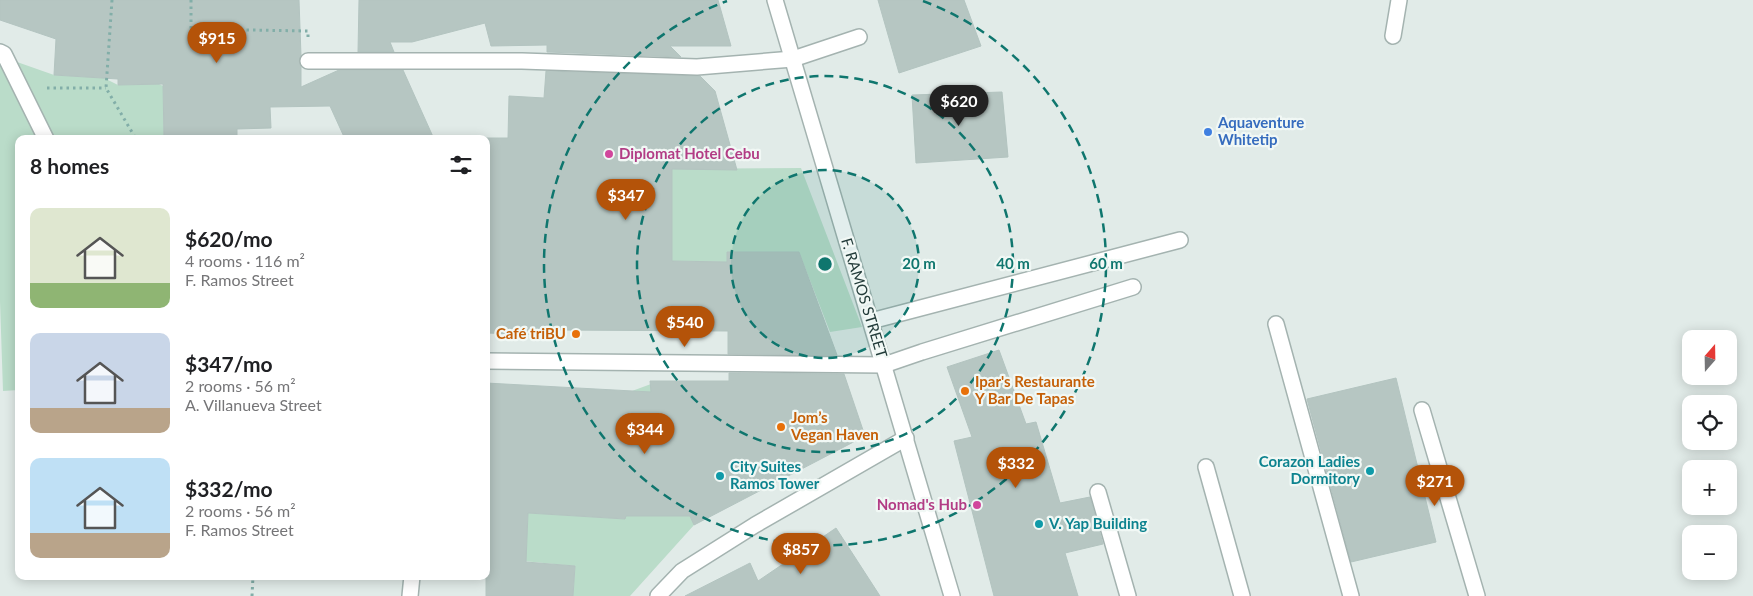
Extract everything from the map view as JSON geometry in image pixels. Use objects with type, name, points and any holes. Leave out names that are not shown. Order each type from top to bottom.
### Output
[{"type":"street","name":"F. RAMOS STREET","points":[[775,0],[952,596]]},
{"type":"street","points":[[1393,36],[1398,0]]},
{"type":"street","points":[[308,61],[522,61],[696,67],[793,59],[860,37]]},
{"type":"street","points":[[0,52],[4,54],[44,135]]},
{"type":"street","points":[[871,321],[1180,240]]},
{"type":"street","points":[[490,361],[884,365],[1134,287]]},
{"type":"street","points":[[1276,324],[1351,596]]},
{"type":"street","points":[[1422,410],[1477,596]]},
{"type":"street","points":[[658,596],[682,571],[747,530],[906,438]]},
{"type":"street","points":[[1206,467],[1242,596]]},
{"type":"street","points":[[1098,492],[1128,596]]},
{"type":"street","points":[[410,596],[412,580]]},
{"type":"path","points":[[112,0],[106,88],[134,135]]},
{"type":"path","points":[[191,0],[192,29],[308,31],[308,61]]},
{"type":"path","points":[[46,88],[106,88]]},
{"type":"path","points":[[252,596],[253,580]]},
{"type":"green space","points":[[0,56],[54,75],[104,78],[118,85],[159,84],[163,86],[164,135],[15,135],[15,390],[3,391],[0,301]]},
{"type":"green space","points":[[801,168],[862,327],[830,332],[799,252],[727,252],[727,262],[672,261],[652,169]]},
{"type":"green space","points":[[651,384],[651,516],[690,516],[694,525],[630,596],[573,596],[575,566],[523,561],[526,553],[528,513],[625,519],[632,391]]},
{"type":"building","points":[[0,0],[299,0],[301,87],[339,70],[403,70],[432,135],[343,135],[330,106],[270,107],[271,128],[237,129],[237,135],[164,135],[163,84],[118,85],[118,79],[54,75],[56,39],[0,20]]},
{"type":"building","points":[[359,0],[718,0],[731,46],[670,46],[681,57],[547,52],[547,45],[491,46],[485,23],[412,42],[390,42],[394,52],[358,52]]},
{"type":"building","points":[[878,0],[964,0],[981,46],[899,73]]},
{"type":"building","points":[[546,71],[700,76],[715,91],[737,170],[672,169],[672,261],[727,262],[727,252],[799,252],[837,355],[728,354],[728,331],[557,330],[557,335],[490,333],[490,138],[508,138],[509,96],[544,98]]},
{"type":"building","points":[[1002,92],[1008,157],[916,163],[912,95]]},
{"type":"building","points":[[999,350],[1026,424],[1036,422],[1060,503],[1090,497],[1103,544],[1065,553],[1078,596],[994,596],[954,441],[972,437],[947,367]]},
{"type":"building","points":[[729,373],[844,374],[865,436],[694,525],[690,516],[626,516],[625,519],[528,513],[526,562],[575,566],[573,596],[486,596],[486,580],[490,580],[490,383],[651,392],[650,381],[729,381]]},
{"type":"building","name":"Corazon Ladies Dormitory","points":[[1396,378],[1436,542],[1351,562],[1307,399]]},
{"type":"building","points":[[836,528],[880,596],[685,596],[750,563],[758,581]]},
{"type":"place","name":"Aquaventure Whitetip","points":[[1208,132]]},
{"type":"place","name":"Diplomat Hotel Cebu","points":[[609,154]]},
{"type":"place","name":"Café triBU","points":[[576,334]]},
{"type":"place","name":"Ipar's Restaurante Y Bar De Tapas","points":[[965,391]]},
{"type":"place","name":"Jom’s Vegan Haven","points":[[781,427]]},
{"type":"place","name":"Corazon Ladies Dormitory","points":[[1370,471]]},
{"type":"place","name":"City Suites Ramos Tower","points":[[720,476]]},
{"type":"place","name":"Nomad's Hub","points":[[977,505]]},
{"type":"place","name":"V. Yap Building","points":[[1039,524]]}]
